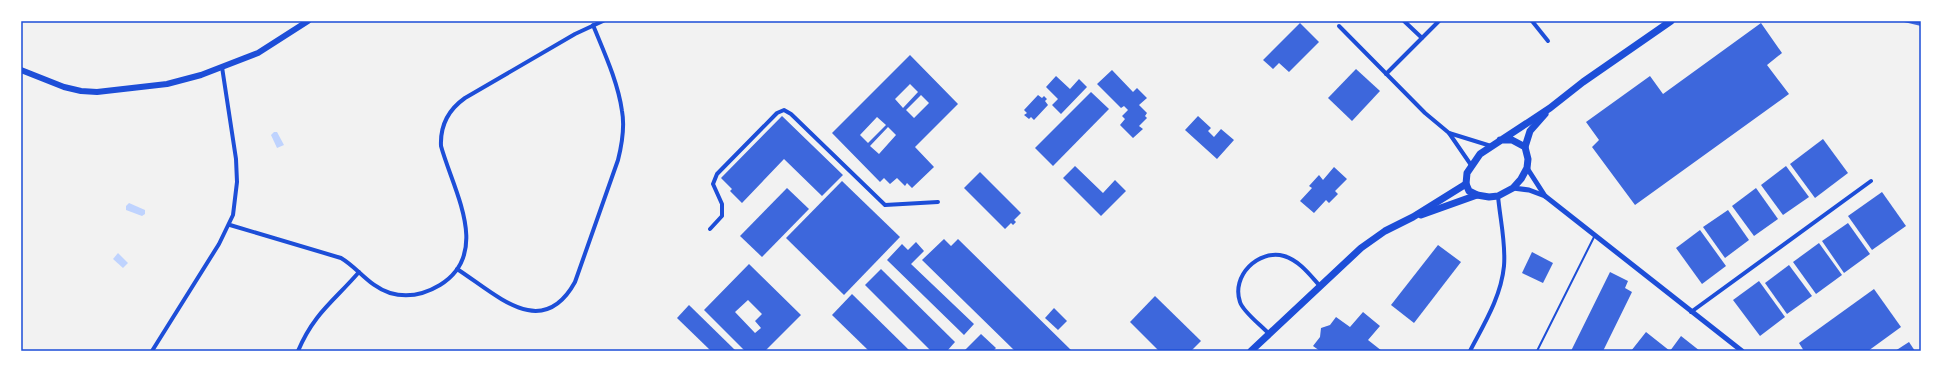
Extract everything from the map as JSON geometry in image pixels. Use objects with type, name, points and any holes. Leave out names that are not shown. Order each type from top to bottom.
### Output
[{"type":"main road","points":[[21,70],[64,87],[80,91],[97,92],[167,84],[201,75],[258,53],[308,21]]},
{"type":"main road","points":[[1478,196],[1469,191],[1466,184],[1467,173],[1471,165],[1480,154],[1550,108],[1583,82],[1671,21]]},
{"type":"main road","points":[[21,74],[30,74]]},
{"type":"main road","points":[[1413,217],[1437,211],[1478,196],[1498,196],[1513,188],[1521,179],[1527,168],[1528,159],[1525,147],[1530,131],[1550,108]]},
{"type":"main road","points":[[1500,140],[1512,140],[1525,147]]},
{"type":"main road","points":[[1251,351],[1361,248],[1385,230],[1413,217],[1466,184]]},
{"type":"street","points":[[230,225],[329,254],[350,263],[374,284],[389,293],[411,295],[434,288],[449,278],[457,269],[466,246],[467,229],[441,146],[440,137],[445,119],[458,103],[465,98],[593,25],[603,21]]},
{"type":"street","points":[[1404,21],[1422,38]]},
{"type":"street","points":[[1386,74],[1439,21]]},
{"type":"street","points":[[1532,21],[1548,41]]},
{"type":"street","points":[[457,269],[506,302],[524,310],[546,310],[561,301],[569,293],[575,282],[614,173],[622,142],[623,119],[619,98],[593,25]]},
{"type":"street","points":[[1339,26],[1425,113],[1449,133],[1471,165]]},
{"type":"street","points":[[152,351],[230,225],[235,206],[236,159],[222,67]]},
{"type":"street","points":[[710,228],[722,216],[722,204],[713,184],[717,174],[777,114],[784,110],[791,114],[885,205],[938,202]]},
{"type":"street","points":[[1449,133],[1491,146]]},
{"type":"street","points":[[1527,168],[1545,196]]},
{"type":"street","points":[[1691,312],[1871,181]]},
{"type":"street","points":[[1513,188],[1530,190],[1545,196],[1742,351]]},
{"type":"street","points":[[1470,351],[1489,314],[1502,279],[1504,265],[1504,239],[1498,196]]},
{"type":"street","points":[[1269,334],[1240,304],[1238,292],[1245,270],[1254,262],[1264,257],[1284,256],[1302,266],[1320,286]]},
{"type":"street","points":[[298,351],[310,326],[318,314],[359,272]]},
{"type":"lane","points":[[1537,351],[1594,236]]},
{"type":"water","points":[[274,132],[277,132],[284,145],[277,148],[271,135]]},
{"type":"water","points":[[129,203],[145,210],[145,214],[142,216],[126,210],[126,206]]},
{"type":"water","points":[[118,253],[128,263],[123,268],[113,259]]},
{"type":"building","points":[[1921,21],[1921,26],[1904,22]]},
{"type":"building","points":[[1300,23],[1319,42],[1289,72],[1279,63],[1273,69],[1263,60]]},
{"type":"building","points":[[1761,23],[1782,53],[1767,65],[1789,94],[1635,205],[1592,147],[1599,140],[1586,122],[1650,76],[1663,94]]},
{"type":"building","points":[[910,55],[958,104],[915,147],[934,167],[912,188],[907,183],[905,186],[897,178],[890,184],[884,178],[880,182],[832,133]],"holes":[[[910,84],[918,92],[903,108],[895,99]],[[921,95],[929,103],[914,118],[906,110]],[[877,117],[886,125],[868,143],[860,135]],[[888,127],[896,135],[879,154],[870,146]]]},
{"type":"building","points":[[1356,69],[1380,91],[1352,121],[1328,98]]},
{"type":"building","points":[[1112,70],[1133,92],[1137,88],[1147,98],[1139,105],[1147,113],[1145,116],[1147,118],[1139,126],[1143,129],[1133,138],[1120,125],[1125,119],[1122,116],[1128,110],[1124,106],[1121,108],[1097,84]]},
{"type":"building","points":[[1056,76],[1070,89],[1079,79],[1087,87],[1061,114],[1052,105],[1058,99],[1046,87]]},
{"type":"building","points":[[1091,92],[1109,109],[1053,166],[1035,148]]},
{"type":"building","points":[[1038,95],[1042,98],[1044,96],[1047,99],[1045,101],[1048,105],[1034,120],[1031,117],[1029,119],[1024,115],[1027,113],[1024,110]]},
{"type":"building","points":[[782,116],[843,175],[822,196],[784,159],[742,203],[730,191],[732,189],[721,178]]},
{"type":"building","points":[[1198,116],[1211,128],[1208,131],[1214,137],[1221,129],[1234,140],[1217,159],[1185,130]]},
{"type":"building","points":[[1823,139],[1848,173],[1815,198],[1790,164]]},
{"type":"building","points":[[1075,166],[1103,193],[1115,180],[1126,191],[1101,216],[1063,178]]},
{"type":"building","points":[[1786,166],[1809,197],[1783,215],[1761,185]]},
{"type":"building","points":[[1334,167],[1347,179],[1335,191],[1338,194],[1329,203],[1326,200],[1314,213],[1300,201],[1312,188],[1309,186],[1319,175],[1323,180]]},
{"type":"building","points":[[980,172],[1021,213],[1014,220],[1016,222],[1013,225],[1011,223],[1005,229],[964,188]]},
{"type":"building","points":[[842,181],[900,237],[844,295],[786,238]]},
{"type":"building","points":[[787,188],[809,209],[762,257],[740,236]]},
{"type":"building","points":[[1756,188],[1778,219],[1754,236],[1732,206]]},
{"type":"building","points":[[1882,192],[1906,226],[1872,250],[1848,216]]},
{"type":"building","points":[[1728,210],[1749,240],[1725,258],[1703,227]]},
{"type":"building","points":[[1848,223],[1870,254],[1844,273],[1822,241]]},
{"type":"building","points":[[1700,230],[1726,266],[1702,284],[1676,248]]},
{"type":"building","points":[[944,239],[951,246],[958,239],[1072,351],[1015,351],[922,260]]},
{"type":"building","points":[[916,242],[924,251],[911,264],[974,324],[964,335],[887,260],[902,244],[908,250]]},
{"type":"building","points":[[1819,243],[1842,275],[1816,294],[1793,262]]},
{"type":"building","points":[[1438,245],[1461,262],[1414,323],[1391,305]]},
{"type":"building","points":[[1532,252],[1553,263],[1543,283],[1522,273]]},
{"type":"building","points":[[749,264],[801,315],[765,351],[745,351],[704,310]],"holes":[[[748,300],[762,314],[755,321],[761,328],[755,333],[735,312]]]},
{"type":"building","points":[[1789,265],[1812,296],[1787,314],[1765,283]]},
{"type":"building","points":[[881,269],[955,342],[947,351],[931,351],[865,285]]},
{"type":"building","points":[[1610,272],[1628,281],[1625,288],[1632,292],[1606,345],[1603,351],[1571,351]]},
{"type":"building","points":[[1759,281],[1785,317],[1760,336],[1733,300]]},
{"type":"building","points":[[1874,289],[1901,327],[1868,351],[1804,351],[1799,343]]},
{"type":"building","points":[[852,294],[910,351],[869,351],[832,315]]},
{"type":"building","points":[[1155,296],[1201,341],[1191,351],[1159,351],[1130,322]]},
{"type":"building","points":[[689,305],[736,351],[711,351],[677,318]]},
{"type":"building","points":[[1054,308],[1067,321],[1058,330],[1045,318]]},
{"type":"building","points":[[1363,312],[1380,326],[1368,340],[1382,351],[1320,351],[1313,346],[1320,337],[1321,328],[1330,325],[1336,317],[1350,327]]},
{"type":"building","points":[[1646,332],[1670,351],[1631,351]]},
{"type":"building","points":[[981,334],[996,348],[993,351],[964,351]]},
{"type":"building","points":[[1681,336],[1700,351],[1670,351]]},
{"type":"building","points":[[1909,342],[1915,351],[1895,351]]}]
